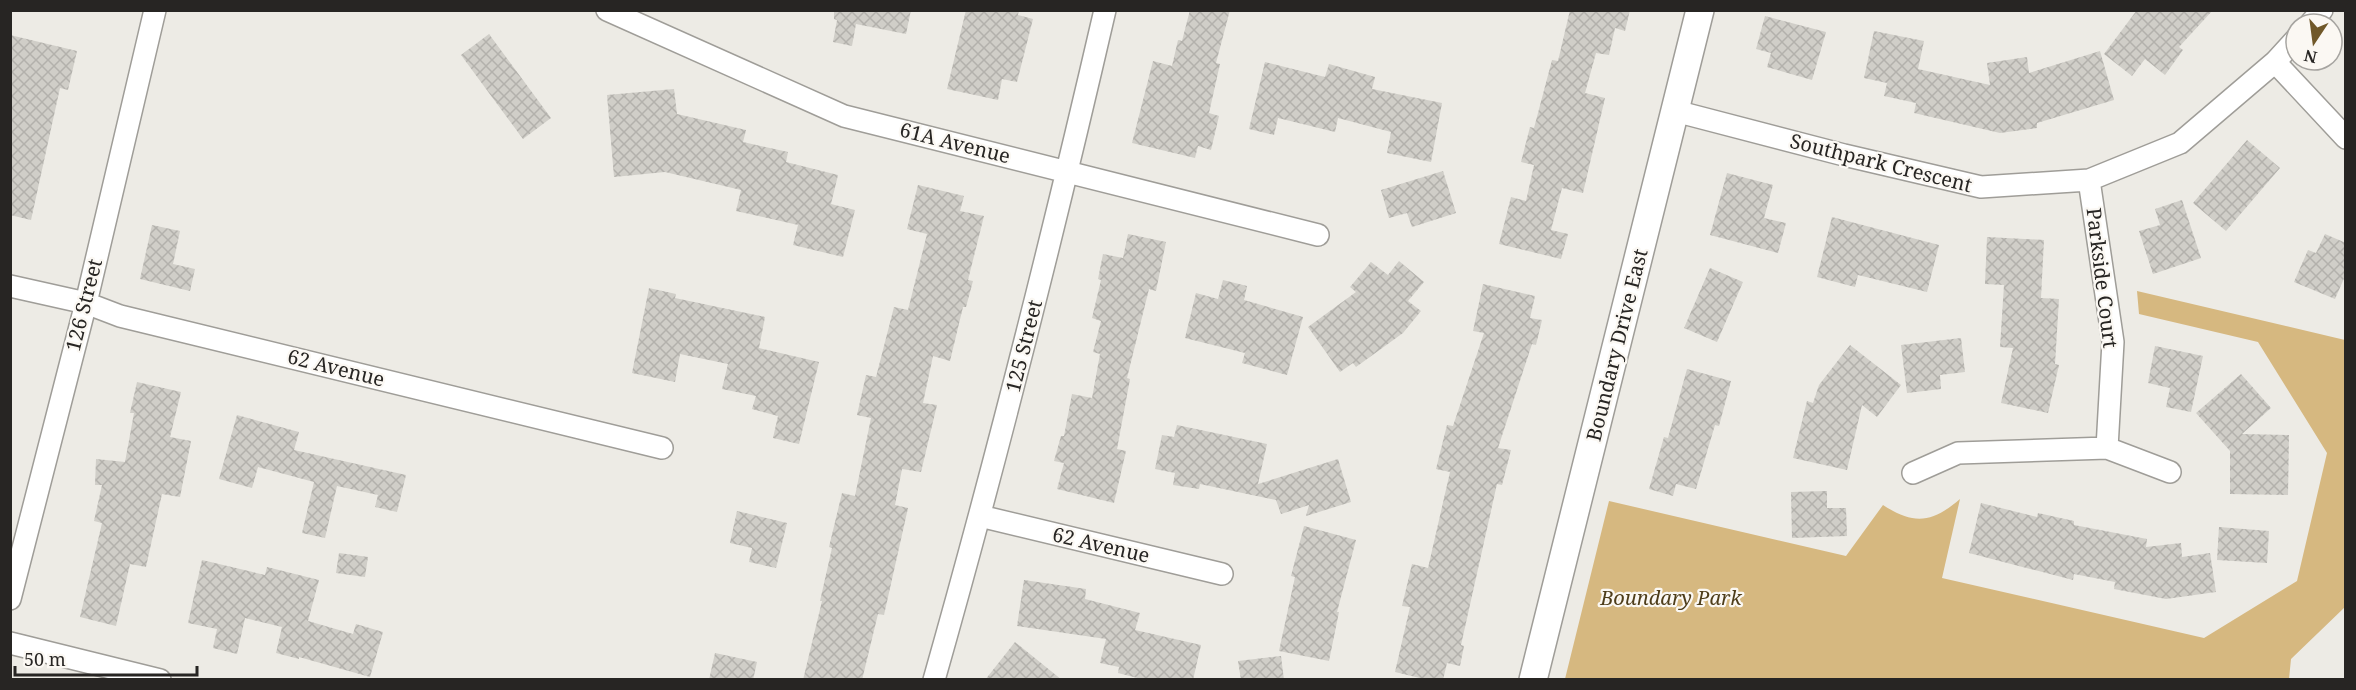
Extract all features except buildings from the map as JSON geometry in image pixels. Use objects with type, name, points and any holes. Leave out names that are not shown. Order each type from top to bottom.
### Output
[{"type":"street","name":"126 Street","points":[[10,600],[86,303],[155,10]]},
{"type":"street","name":"61A Avenue","points":[[607,10],[844,116],[1318,235]]},
{"type":"street","name":"125 Street","points":[[934,680],[980,516],[1068,172],[1105,10]]},
{"type":"street","name":"Boundary Drive East","points":[[1533,680],[1700,10]]},
{"type":"street","name":"Southpark Crescent","points":[[1675,111],[1844,155],[1981,187],[2089,180],[2181,143],[2284,52]]},
{"type":"street","points":[[2275,62],[2346,138]]},
{"type":"street","name":"Parkside Court","points":[[2089,180],[2113,342],[2107,448]]},
{"type":"street","name":"62 Avenue","points":[[10,286],[86,303],[120,316],[662,447]]},
{"type":"street","points":[[1913,473],[1958,453],[2107,448],[2170,472]]},
{"type":"street","name":"62 Avenue","points":[[980,516],[1222,574]]},
{"type":"street","points":[[10,643],[160,680]]},
{"type":"green space","name":"Boundary Park","points":[[2137,291],[2345,340],[2345,607],[2291,659],[2289,679],[1565,679],[1609,501],[1846,556],[1883,505],[1904,516],[1923,518],[1941,513],[1960,499],[1942,578],[2204,638],[2297,581],[2327,453],[2258,342],[2139,314]]}]
